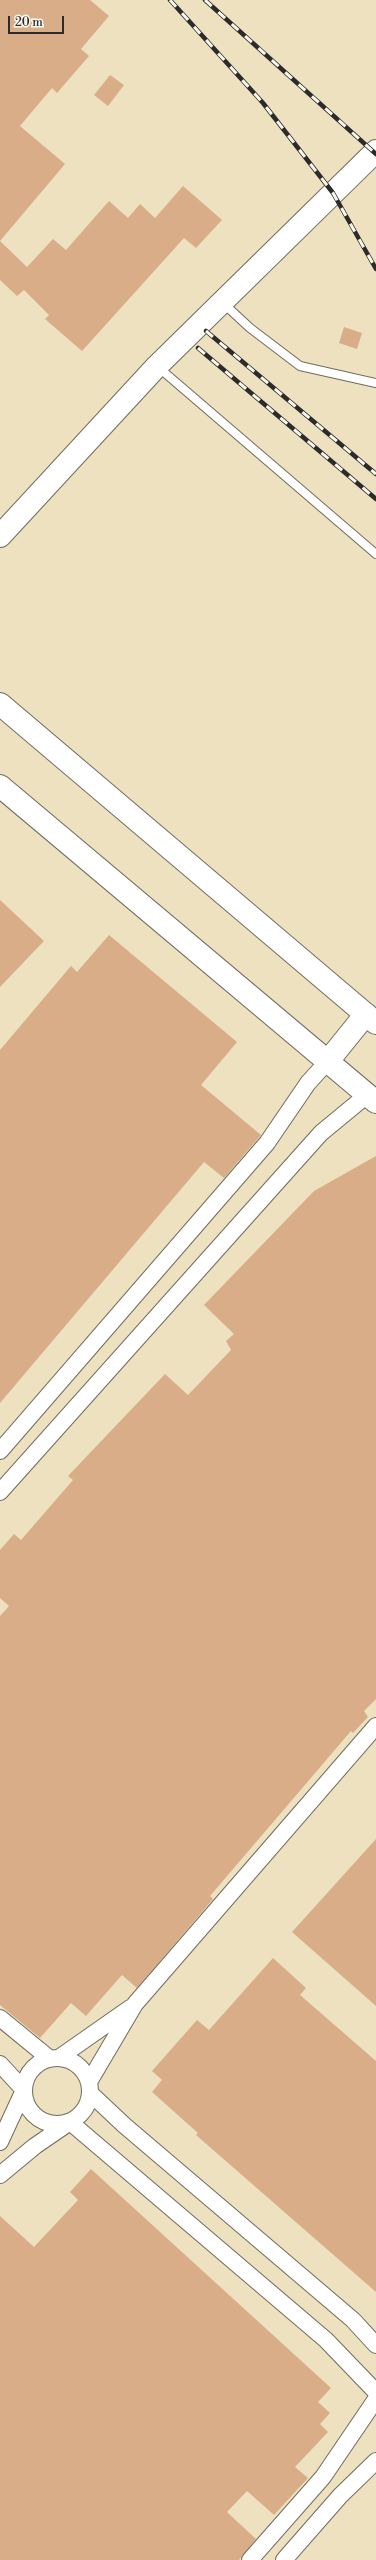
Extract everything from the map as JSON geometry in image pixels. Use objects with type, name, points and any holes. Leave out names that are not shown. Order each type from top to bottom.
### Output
[{"type":"street","points":[[0,536],[157,366],[376,151]]},
{"type":"street","points":[[0,704],[371,1018],[308,1083],[267,1143],[0,1451]]},
{"type":"street","points":[[0,786],[328,1061],[373,1094],[321,1133],[0,1492]]},
{"type":"street","points":[[0,2175],[35,2146],[83,2112],[90,2087],[135,2004],[376,1726]]},
{"type":"street","points":[[0,2142],[24,2090],[29,2072],[35,2065],[55,2058],[135,2004]]},
{"type":"street","points":[[0,2018],[55,2058],[78,2064],[84,2071],[90,2087],[124,2126],[352,2320],[376,2345]]},
{"type":"street","points":[[0,2064],[24,2090],[28,2107],[35,2116],[46,2122],[57,2124],[70,2122],[326,2340],[376,2392]]},
{"type":"street","points":[[250,2560],[322,2477],[376,2399]]},
{"type":"street","points":[[284,2560],[340,2496],[376,2461]]},
{"type":"street","points":[[283,2522],[302,2539]]},
{"type":"lane","points":[[221,302],[250,328],[300,366],[376,383]]},
{"type":"lane","points":[[157,366],[376,554]]},
{"type":"building","points":[[0,0],[90,0],[109,16],[81,49],[89,56],[57,93],[52,88],[20,126],[65,164],[0,241]]},
{"type":"building","points":[[110,75],[124,85],[108,106],[94,95]]},
{"type":"building","points":[[183,186],[222,220],[196,248],[184,238],[82,351],[45,319],[49,315],[24,290],[17,296],[0,280],[0,241],[27,267],[53,239],[66,250],[109,201],[128,218],[140,204],[155,218]]},
{"type":"building","points":[[344,327],[362,333],[357,349],[339,343]]},
{"type":"building","points":[[0,900],[44,941],[0,987]]},
{"type":"building","points":[[109,935],[237,1042],[201,1085],[261,1135],[224,1178],[204,1162],[0,1403],[0,1050],[71,966],[77,972]]},
{"type":"building","points":[[376,1156],[376,1699],[364,1711],[368,1717],[353,1733],[351,1731],[210,1896],[213,1899],[137,1988],[122,1975],[86,2016],[71,2003],[40,2038],[0,2005],[0,1616],[9,1606],[0,1598],[0,1550],[14,1534],[21,1540],[73,1480],[68,1476],[165,1374],[188,1395],[231,1350],[226,1341],[234,1334],[204,1305],[314,1191]]},
{"type":"building","points":[[376,1839],[376,2006],[292,1932]]},
{"type":"building","points":[[273,1958],[306,1988],[300,1995],[376,2061],[376,2292],[196,2135],[198,2133],[152,2092],[162,2080],[152,2071],[197,2020],[209,2030]]},
{"type":"building","points":[[91,2169],[331,2388],[318,2402],[330,2413],[320,2424],[328,2432],[295,2467],[308,2478],[274,2515],[247,2491],[227,2512],[256,2539],[239,2560],[0,2560],[0,2216],[34,2247],[78,2200],[70,2192]]},
{"type":"railway","points":[[170,0],[263,103],[333,193],[376,269]]},
{"type":"railway","points":[[205,0],[376,154]]},
{"type":"railway","points":[[206,331],[376,474]]},
{"type":"railway","points":[[198,348],[376,499]]}]
